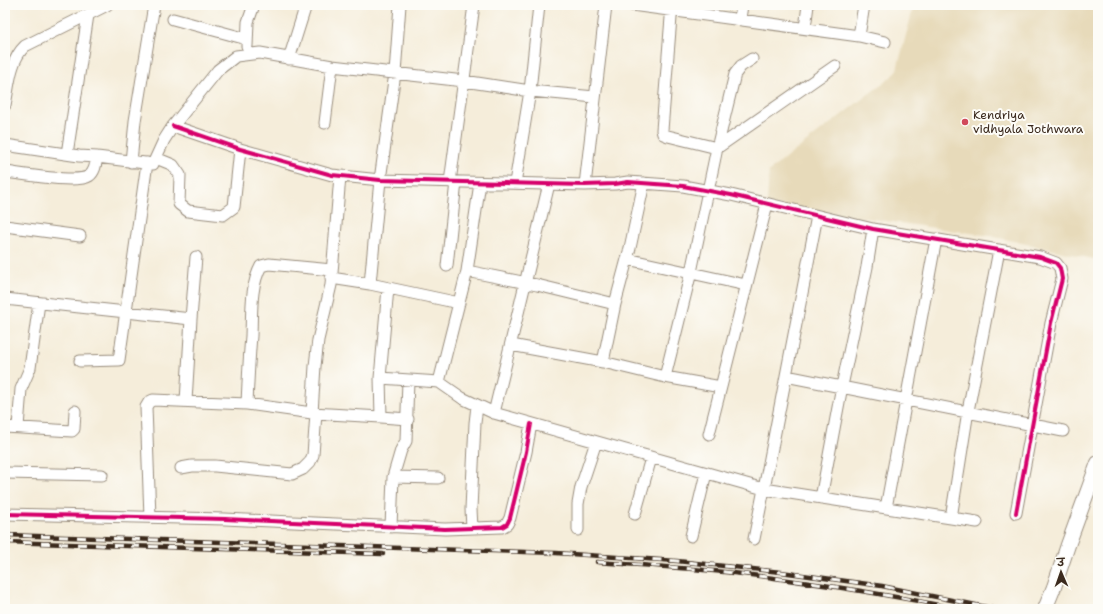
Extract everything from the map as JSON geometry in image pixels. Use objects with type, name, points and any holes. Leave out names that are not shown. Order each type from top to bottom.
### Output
[{"type":"street","points":[[5,104],[14,62],[20,50],[25,46],[107,5]]},
{"type":"street","points":[[131,162],[135,120],[154,5]]},
{"type":"street","points":[[247,55],[248,22],[254,5]]},
{"type":"street","points":[[289,59],[306,5]]},
{"type":"street","points":[[370,284],[380,180],[395,72],[400,5]]},
{"type":"street","points":[[447,266],[453,182],[474,5]]},
{"type":"street","points":[[515,183],[530,91],[539,5]]},
{"type":"street","points":[[585,185],[606,5]]},
{"type":"street","points":[[632,5],[672,8],[859,36],[885,42]]},
{"type":"street","points":[[740,19],[742,5]]},
{"type":"street","points":[[806,28],[808,5]]},
{"type":"street","points":[[859,36],[864,5]]},
{"type":"street","points":[[672,8],[662,130],[664,134],[678,139],[717,148],[835,66]]},
{"type":"street","points":[[67,154],[88,14]]},
{"type":"street","points":[[173,19],[247,39]]},
{"type":"street","points":[[80,361],[119,360],[151,161],[173,126],[218,70],[236,56],[260,53],[332,66],[395,72],[530,91],[595,97]]},
{"type":"street","points":[[665,377],[691,272],[717,148],[735,74],[741,66],[752,59]]},
{"type":"street","points":[[324,123],[332,66]]},
{"type":"street","points":[[173,126],[240,149],[332,175],[380,180],[585,185],[628,182],[683,186],[873,229],[1040,257],[1056,264],[1060,268],[1062,279],[1051,324],[1016,513]]},
{"type":"street","points":[[5,145],[67,154],[97,156],[131,162],[151,161],[173,165],[180,175],[179,204],[188,211],[223,215],[234,207],[240,149]]},
{"type":"street","points":[[5,172],[60,179],[83,179],[90,176],[94,172],[97,156]]},
{"type":"street","points":[[182,468],[192,466],[215,466],[292,474],[303,469],[310,462],[313,455],[315,366],[317,347],[332,274],[340,176]]},
{"type":"street","points":[[439,382],[467,271],[480,183]]},
{"type":"street","points":[[603,362],[615,304],[644,183]]},
{"type":"street","points":[[494,413],[549,184]]},
{"type":"street","points":[[709,434],[766,204]]},
{"type":"street","points":[[754,539],[817,216]]},
{"type":"street","points":[[5,226],[80,236]]},
{"type":"street","points":[[821,498],[842,386],[867,267],[873,229]]},
{"type":"street","points":[[886,508],[936,239]]},
{"type":"street","points":[[951,518],[968,411],[999,250]]},
{"type":"street","points":[[186,401],[190,319],[196,257]]},
{"type":"street","points":[[627,259],[746,285]]},
{"type":"street","points":[[247,404],[253,300],[257,274],[261,266],[269,264],[332,274],[370,284],[458,303]]},
{"type":"street","points":[[467,271],[525,282],[615,304]]},
{"type":"street","points":[[381,416],[380,378],[388,288]]},
{"type":"street","points":[[5,299],[190,319]]},
{"type":"street","points":[[18,427],[21,389],[30,368],[39,303]]},
{"type":"street","points":[[511,345],[603,362],[665,377],[721,387]]},
{"type":"street","points":[[786,376],[1063,430]]},
{"type":"street","points":[[380,378],[439,382],[462,398],[494,413],[764,489],[977,522]]},
{"type":"street","points":[[391,527],[393,477],[401,450],[406,441],[408,419],[408,380]]},
{"type":"street","points":[[150,517],[146,407],[149,402],[153,400],[247,404],[314,413],[381,416],[408,419]]},
{"type":"street","points":[[472,528],[471,509],[477,406]]},
{"type":"street","points":[[5,427],[72,431],[74,429],[75,411]]},
{"type":"street","points":[[5,514],[300,521],[445,529],[502,527],[507,524],[510,518],[526,452],[530,424]]},
{"type":"street","points":[[578,530],[578,504],[581,488],[596,442]]},
{"type":"street","points":[[635,514],[651,458]]},
{"type":"street","points":[[1045,609],[1098,463]]},
{"type":"street","points":[[5,473],[102,475]]},
{"type":"street","points":[[691,536],[706,473]]},
{"type":"street","points":[[393,477],[438,478]]},
{"type":"shaded area","name":"Kendriya vidhyala Jothwara","points":[[914,5],[1098,5],[1098,260],[991,236],[767,204],[769,171],[896,73]]},
{"type":"railway","points":[[5,535],[556,553],[677,561],[781,572],[882,586],[996,609]]},
{"type":"railway","points":[[5,542],[383,554]]},
{"type":"railway","points":[[597,562],[735,573],[870,592],[959,609]]},
{"type":"cycle path","points":[[173,126],[240,149],[332,175],[380,180],[585,185],[628,182],[683,186],[731,195],[873,229],[1040,257],[1056,263],[1060,268],[1062,279],[1051,323],[1016,513]]},
{"type":"cycle path","points":[[5,514],[225,519],[445,529],[502,527],[507,524],[510,518],[526,452],[531,424]]},
{"type":"place","name":"Kendriya vidhyala Jothwara","points":[[965,122]]}]
